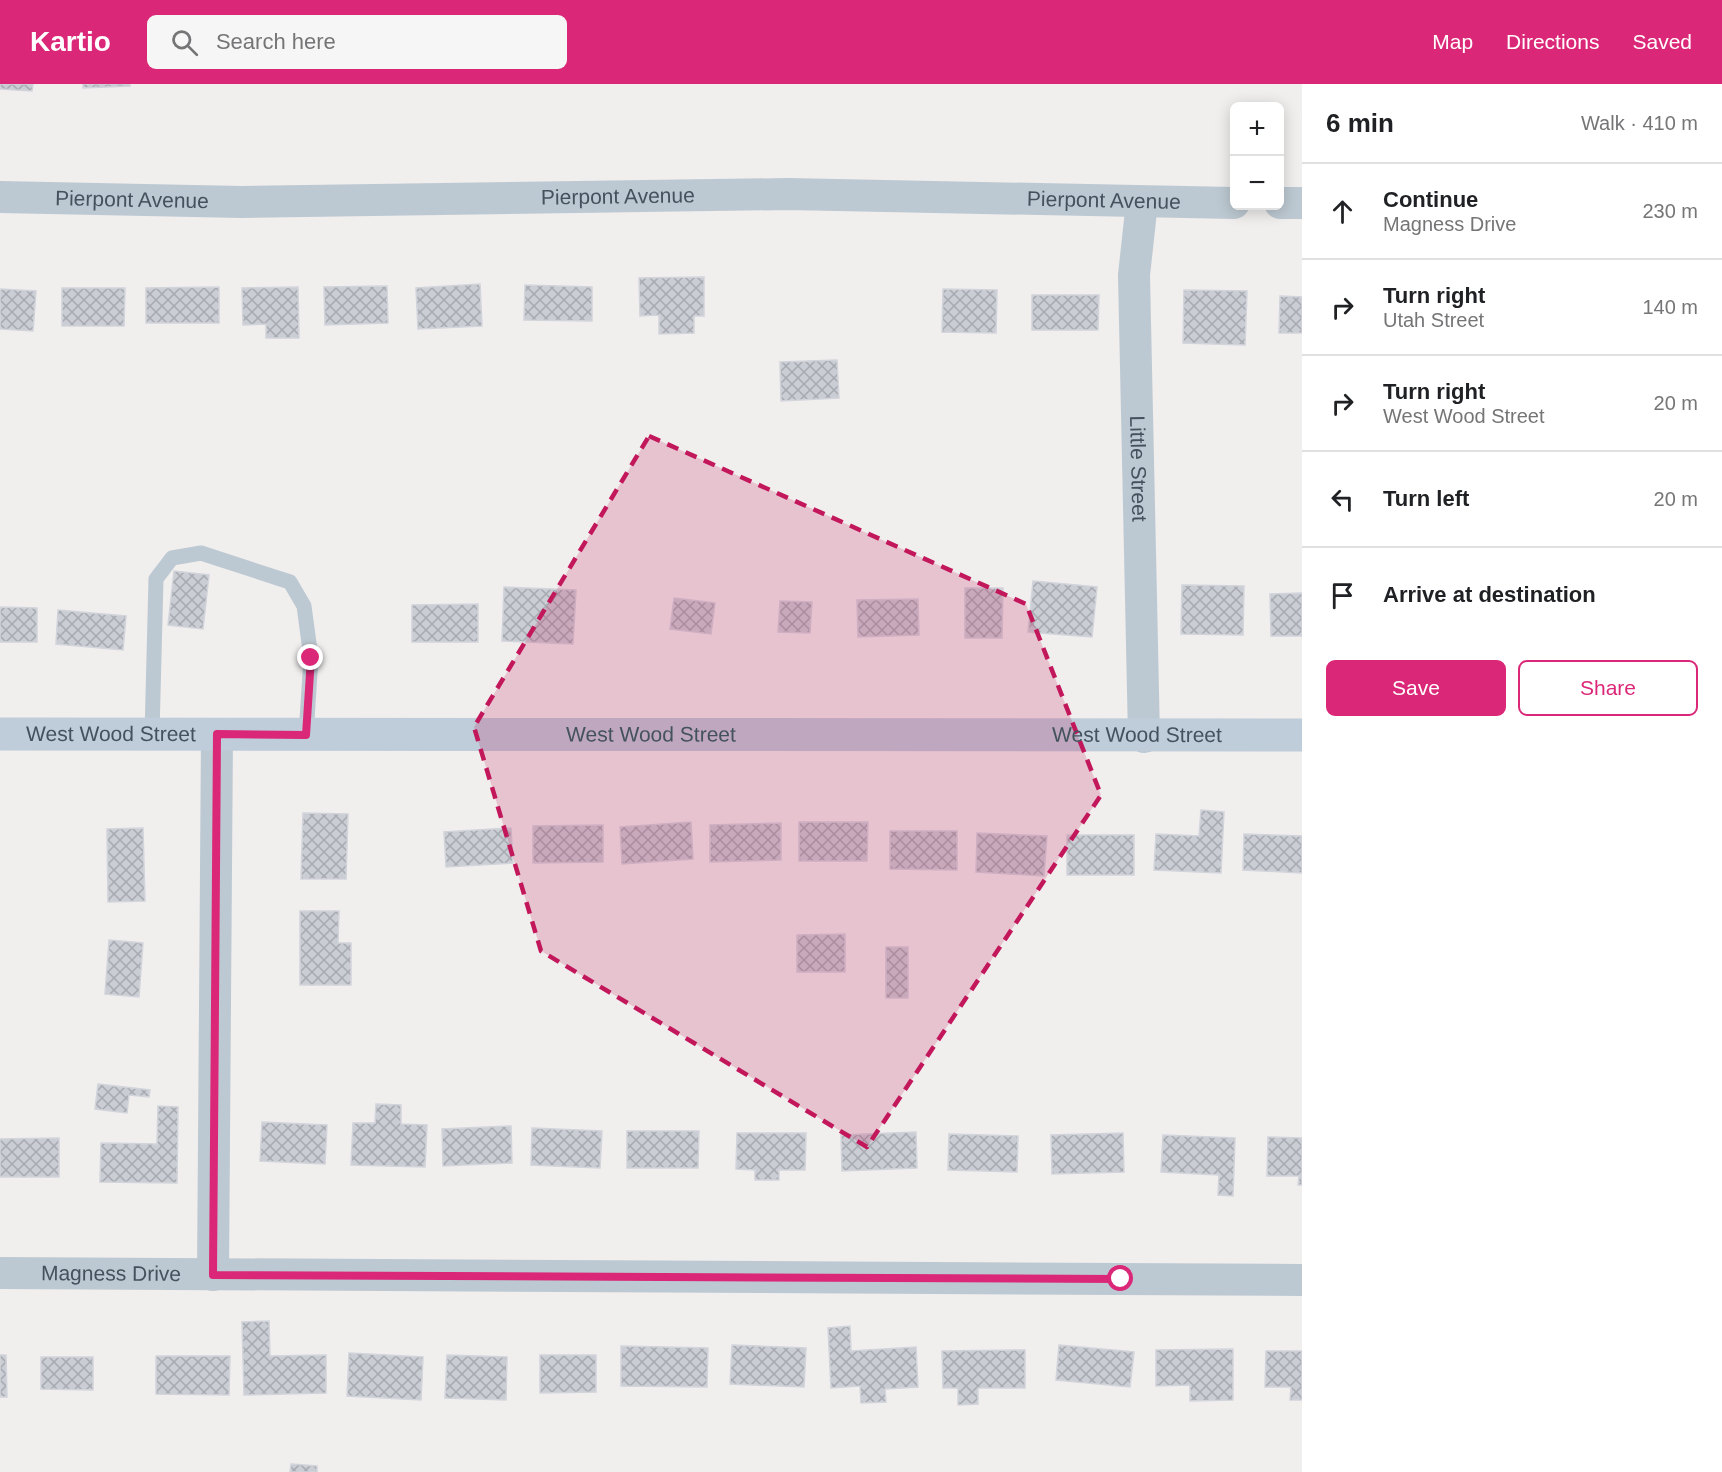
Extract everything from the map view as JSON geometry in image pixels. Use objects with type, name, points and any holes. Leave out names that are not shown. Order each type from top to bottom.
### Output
[{"type":"street","name":"Pierpont Avenue","points":[[0,197],[242,202],[788,194],[1230,203]]},
{"type":"street","name":"Little Street","points":[[1142,202],[1134,275],[1144,737]]},
{"type":"street","points":[[1284,203],[1302,203]]},
{"type":"street","name":"West Wood Street","points":[[0,734],[1144,737],[1302,735]]},
{"type":"street","points":[[213,1275],[217,734]]},
{"type":"street","name":"Magness Drive","points":[[0,1274],[1302,1280]]},
{"type":"lane","points":[[152,734],[156,579],[172,558],[201,553],[290,582],[300,598],[304,606],[311,658],[306,735]]},
{"type":"highlighted area","points":[[649,436],[1026,604],[1101,795],[867,1147],[541,951],[474,727]]},
{"type":"building","points":[[0,84],[33,84],[32,91],[0,89]]},
{"type":"building","points":[[83,84],[130,84],[130,86],[83,88]]},
{"type":"building","points":[[704,277],[704,316],[694,316],[694,333],[659,334],[659,315],[640,316],[639,278]]},
{"type":"building","points":[[480,284],[482,326],[418,329],[416,288]]},
{"type":"building","points":[[525,285],[592,287],[592,321],[524,320]]},
{"type":"building","points":[[387,286],[388,323],[325,325],[324,287]]},
{"type":"building","points":[[219,287],[219,323],[146,323],[146,288]]},
{"type":"building","points":[[298,287],[299,338],[266,338],[266,324],[243,325],[242,288]]},
{"type":"building","points":[[62,288],[125,288],[124,326],[62,326]]},
{"type":"building","points":[[0,289],[36,291],[33,331],[0,329]]},
{"type":"building","points":[[943,289],[997,290],[996,333],[942,332]]},
{"type":"building","points":[[1184,290],[1247,291],[1245,345],[1183,343]]},
{"type":"building","points":[[1032,295],[1099,295],[1098,330],[1032,330]]},
{"type":"building","points":[[1280,296],[1302,297],[1302,333],[1279,333]]},
{"type":"building","points":[[837,360],[839,398],[781,401],[780,362]]},
{"type":"building","points":[[174,571],[209,575],[203,629],[168,625]]},
{"type":"building","points":[[1033,581],[1097,587],[1092,637],[1028,632]]},
{"type":"building","points":[[1182,585],[1244,586],[1243,635],[1181,634]]},
{"type":"building","points":[[504,587],[576,590],[573,644],[502,641]]},
{"type":"building","points":[[965,588],[1003,588],[1002,638],[965,638]]},
{"type":"building","points":[[1302,593],[1302,636],[1271,636],[1270,594]]},
{"type":"building","points":[[674,598],[715,603],[711,634],[670,629]]},
{"type":"building","points":[[918,599],[919,635],[858,637],[857,600]]},
{"type":"building","points":[[780,601],[812,602],[810,633],[778,632]]},
{"type":"building","points":[[478,604],[478,642],[412,642],[412,605]]},
{"type":"building","points":[[0,607],[37,608],[37,642],[0,642]]},
{"type":"building","points":[[58,610],[126,616],[123,650],[56,644]]},
{"type":"building","points":[[1201,810],[1224,812],[1221,873],[1154,870],[1156,834],[1199,836]]},
{"type":"building","points":[[303,813],[348,814],[346,879],[301,879]]},
{"type":"building","points":[[691,822],[693,859],[622,864],[620,827]]},
{"type":"building","points":[[799,822],[868,822],[867,861],[799,861]]},
{"type":"building","points":[[781,823],[781,860],[710,862],[710,825]]},
{"type":"building","points":[[603,825],[603,862],[533,863],[533,826]]},
{"type":"building","points":[[143,828],[145,901],[108,902],[107,829]]},
{"type":"building","points":[[511,828],[513,863],[446,867],[444,832]]},
{"type":"building","points":[[890,831],[957,831],[957,870],[890,869]]},
{"type":"building","points":[[977,833],[1047,836],[1044,876],[976,872]]},
{"type":"building","points":[[1244,834],[1302,836],[1302,873],[1243,870]]},
{"type":"building","points":[[1067,835],[1134,835],[1134,875],[1067,875]]},
{"type":"building","points":[[300,911],[339,911],[338,943],[351,943],[351,985],[300,985]]},
{"type":"building","points":[[845,934],[845,972],[797,972],[797,935]]},
{"type":"building","points":[[109,940],[143,943],[139,997],[105,994]]},
{"type":"building","points":[[886,947],[908,947],[908,998],[886,998]]},
{"type":"building","points":[[98,1084],[150,1090],[149,1097],[129,1095],[127,1113],[95,1109]]},
{"type":"building","points":[[376,1104],[401,1105],[401,1124],[427,1125],[425,1167],[351,1165],[353,1123],[375,1123]]},
{"type":"building","points":[[158,1106],[178,1107],[177,1183],[100,1182],[101,1143],[157,1144]]},
{"type":"building","points":[[262,1122],[327,1125],[325,1164],[260,1161]]},
{"type":"building","points":[[511,1126],[512,1163],[443,1166],[442,1129]]},
{"type":"building","points":[[532,1128],[602,1131],[600,1168],[531,1165]]},
{"type":"building","points":[[627,1131],[699,1131],[698,1168],[627,1168]]},
{"type":"building","points":[[916,1132],[917,1168],[842,1171],[841,1135]]},
{"type":"building","points":[[737,1133],[806,1133],[805,1170],[779,1170],[779,1180],[755,1180],[755,1170],[736,1169]]},
{"type":"building","points":[[1123,1133],[1124,1172],[1052,1174],[1051,1135]]},
{"type":"building","points":[[949,1134],[1018,1136],[1017,1172],[948,1170]]},
{"type":"building","points":[[1163,1135],[1235,1138],[1233,1196],[1218,1195],[1219,1175],[1161,1172]]},
{"type":"building","points":[[1268,1137],[1302,1138],[1302,1185],[1298,1185],[1299,1176],[1267,1176]]},
{"type":"building","points":[[59,1138],[59,1177],[0,1177],[0,1139]]},
{"type":"building","points":[[269,1321],[270,1356],[326,1355],[326,1393],[244,1395],[242,1322]]},
{"type":"building","points":[[850,1326],[851,1351],[916,1347],[918,1387],[885,1389],[886,1402],[861,1403],[860,1386],[831,1388],[828,1328]]},
{"type":"building","points":[[732,1345],[806,1348],[804,1387],[730,1384]]},
{"type":"building","points":[[1059,1345],[1134,1352],[1130,1387],[1056,1380]]},
{"type":"building","points":[[621,1346],[708,1348],[707,1387],[621,1386]]},
{"type":"building","points":[[1233,1349],[1233,1400],[1190,1401],[1190,1385],[1156,1386],[1156,1350]]},
{"type":"building","points":[[1025,1350],[1025,1388],[978,1388],[978,1404],[958,1405],[958,1388],[943,1388],[942,1351]]},
{"type":"building","points":[[1266,1351],[1302,1351],[1302,1400],[1290,1400],[1291,1387],[1265,1387]]},
{"type":"building","points":[[349,1353],[423,1357],[421,1400],[347,1396]]},
{"type":"building","points":[[0,1355],[6,1355],[7,1397],[0,1397]]},
{"type":"building","points":[[447,1355],[507,1357],[506,1400],[445,1398]]},
{"type":"building","points":[[540,1355],[596,1355],[596,1392],[540,1393]]},
{"type":"building","points":[[156,1356],[230,1356],[229,1395],[156,1394]]},
{"type":"building","points":[[41,1357],[93,1357],[93,1390],[41,1389]]},
{"type":"building","points":[[291,1464],[317,1466],[317,1472],[290,1472]]},
{"type":"route","points":[[311,658],[306,735],[217,734],[213,1275],[1121,1279]]}]
